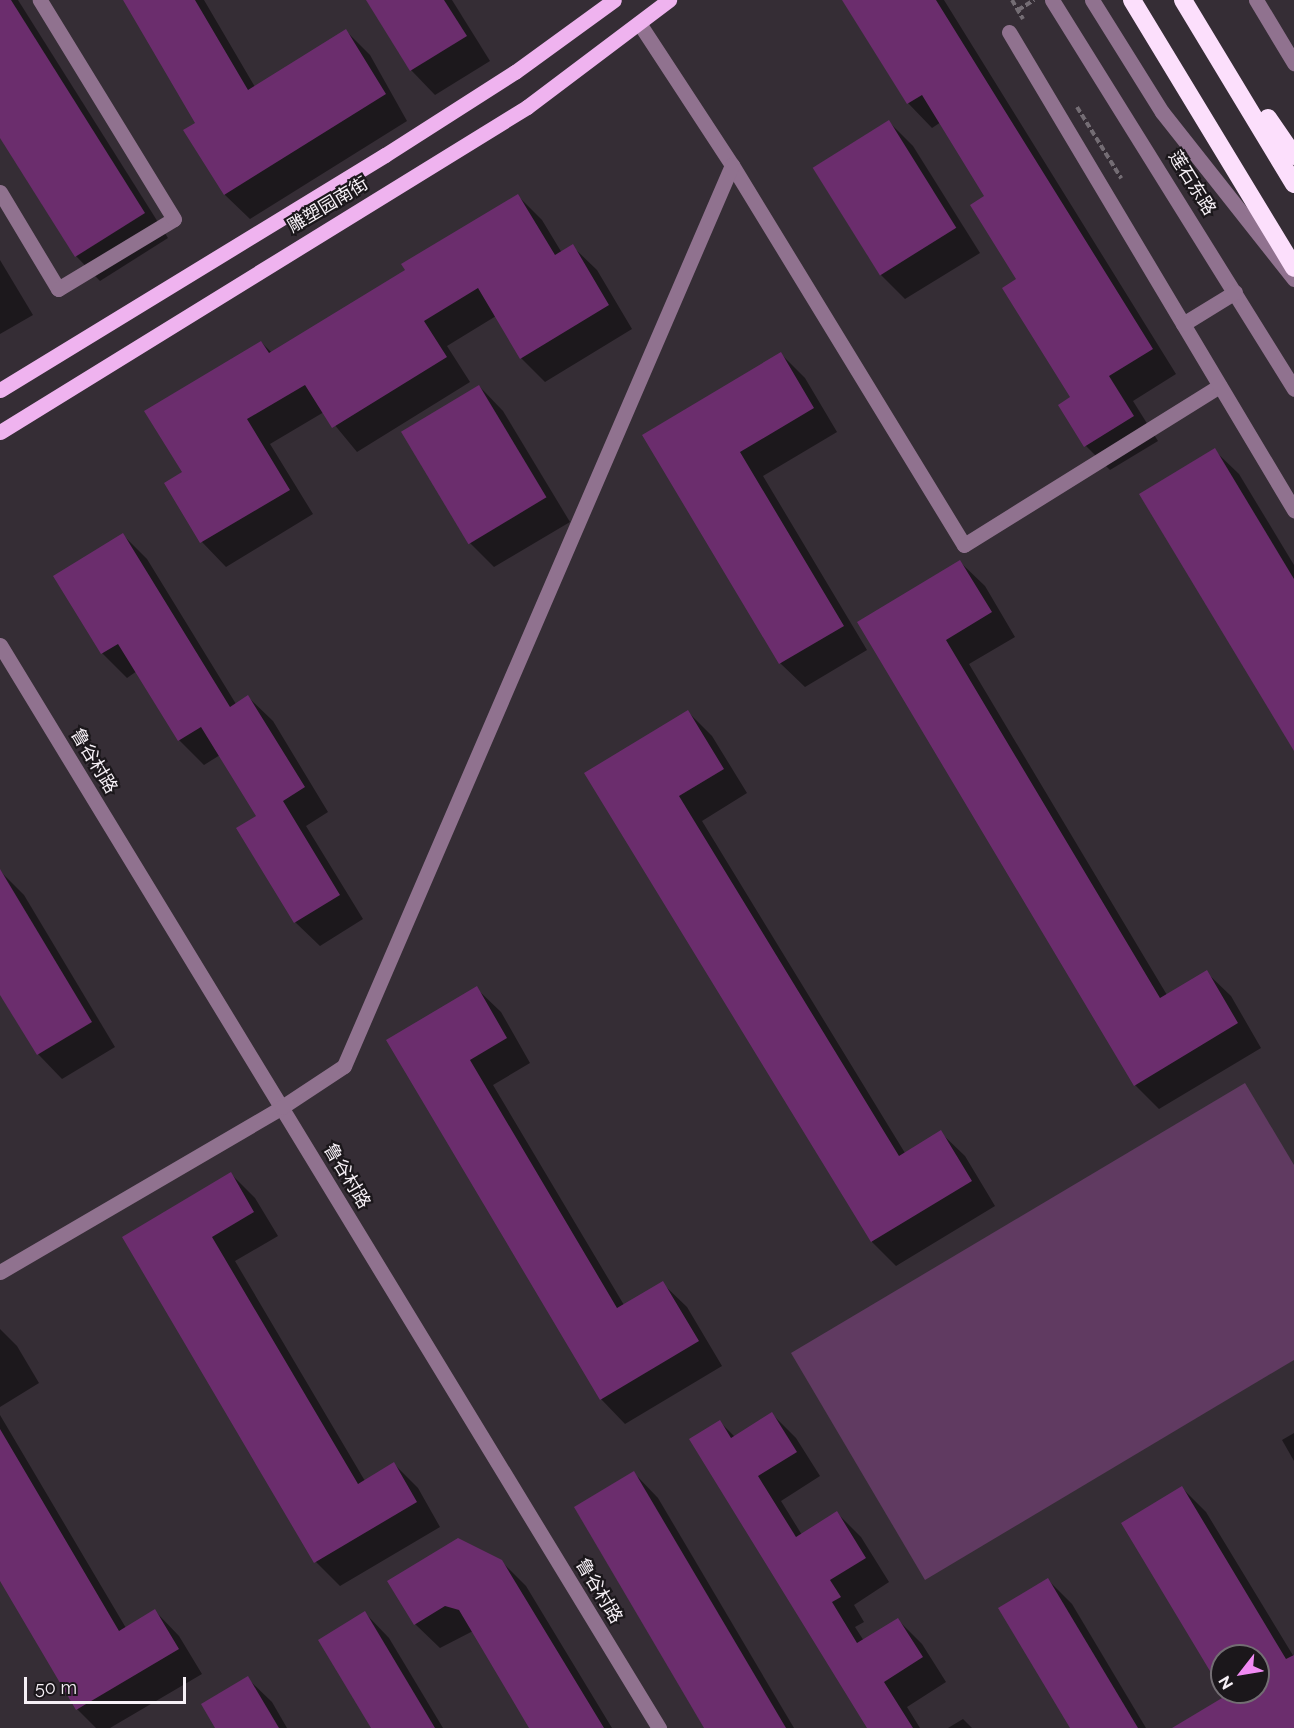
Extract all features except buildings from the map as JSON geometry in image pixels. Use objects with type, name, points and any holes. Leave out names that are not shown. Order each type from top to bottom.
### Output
[{"type":"highway","points":[[1132,0],[1294,268]]},
{"type":"highway","points":[[1184,0],[1294,156]]},
{"type":"highway","points":[[1184,0],[1294,184]]},
{"type":"main road","name":"雕塑园南街","points":[[0,390],[385,155],[515,72],[614,0]]},
{"type":"main road","name":"雕塑园南街","points":[[0,432],[527,106],[669,0]]},
{"type":"street","points":[[0,192],[58,289],[174,219],[40,0]]},
{"type":"street","name":"莲石东路","points":[[1052,0],[1294,389]]},
{"type":"street","points":[[1092,0],[1162,112],[1294,279]]},
{"type":"street","points":[[1256,0],[1294,63]]},
{"type":"street","points":[[639,22],[732,165],[964,545],[1219,386]]},
{"type":"street","points":[[1009,32],[1294,510]]},
{"type":"street","points":[[0,1272],[282,1107],[344,1066],[732,165]]},
{"type":"street","points":[[1183,324],[1235,292]]},
{"type":"street","name":"鲁谷村路","points":[[0,645],[659,1728]]},
{"type":"path","points":[[1018,10],[1034,0]]},
{"type":"shaded area","points":[[1245,1083],[1294,1165],[1294,1360],[925,1580],[791,1353]]}]
